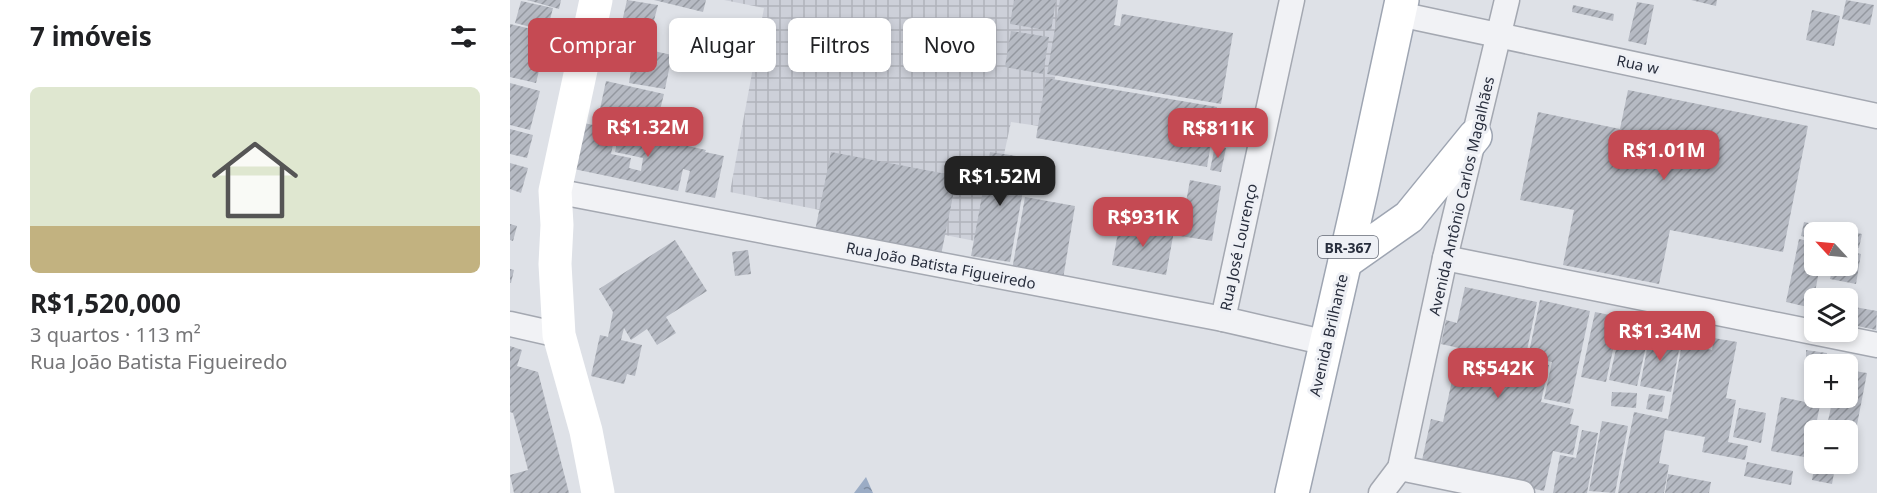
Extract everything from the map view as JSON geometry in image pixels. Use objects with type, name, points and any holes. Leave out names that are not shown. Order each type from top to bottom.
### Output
[{"type":"main road","points":[[596,0],[555,191],[557,225],[555,264],[559,335],[586,431],[598,493]]},
{"type":"main road","name":"Avenida Brilhante","points":[[1292,493],[1400,7]]},
{"type":"main road","points":[[1345,262],[1409,217],[1475,136]]},
{"type":"street","name":"Rua José Lourenço","points":[[1223,319],[1292,0]]},
{"type":"street","name":"Avenida Antônio Carlos Magalhães","points":[[1381,493],[1400,468],[1445,258],[1507,0]]},
{"type":"street","name":"Rua w","points":[[1400,7],[1499,34],[1877,116]]},
{"type":"street","name":"Rua João Batista Figueiredo","points":[[555,191],[1223,319],[1327,343]]},
{"type":"street","points":[[1445,258],[1877,345]]},
{"type":"street","points":[[510,324],[559,335]]},
{"type":"street","points":[[1400,468],[1521,493]]},
{"type":"shaded area","points":[[724,0],[1069,0],[1046,127],[1011,122],[985,243],[730,192],[752,72],[776,72],[776,18],[762,18],[764,8]]},
{"type":"water","points":[[866,477],[873,493],[854,493]]},
{"type":"building","points":[[527,0],[561,0],[559,9]]},
{"type":"building","points":[[627,0],[658,5],[655,18],[623,18]]},
{"type":"building","points":[[654,0],[706,0],[703,12]]},
{"type":"building","points":[[1014,0],[1056,0],[1051,31],[1010,24]]},
{"type":"building","points":[[1060,0],[1118,0],[1114,25],[1120,26],[1122,14],[1233,33],[1221,104],[1047,74]]},
{"type":"building","points":[[1691,0],[1717,0],[1716,6]]},
{"type":"building","points":[[1846,0],[1874,5],[1870,25],[1842,19]]},
{"type":"building","points":[[521,1],[553,8],[550,18],[528,18],[528,26],[515,23]]},
{"type":"building","points":[[1637,2],[1654,5],[1646,45],[1628,41]]},
{"type":"building","points":[[1573,5],[1614,14],[1613,21],[1572,12]]},
{"type":"building","points":[[1812,10],[1840,16],[1834,46],[1806,40]]},
{"type":"building","points":[[510,24],[528,28],[528,72],[539,72],[536,83],[510,77]]},
{"type":"building","points":[[1011,31],[1049,37],[1043,74],[1005,67]]},
{"type":"building","points":[[657,52],[669,54],[665,89],[629,83],[631,72],[657,72]]},
{"type":"building","points":[[1046,78],[1217,107],[1207,167],[1036,138]]},
{"type":"building","points":[[606,81],[664,94],[657,122],[600,109]]},
{"type":"building","points":[[510,83],[540,91],[530,130],[510,125]]},
{"type":"building","points":[[1628,90],[1808,126],[1783,252],[1670,230],[1659,284],[1563,265],[1574,210],[1520,200],[1538,112],[1620,129]]},
{"type":"building","points":[[623,116],[660,124],[656,139],[724,156],[715,198],[685,192],[690,171],[683,169],[678,191],[574,169],[584,123],[616,130],[611,154],[631,158],[629,168],[641,171],[643,158],[615,152]]},
{"type":"building","points":[[510,129],[533,135],[527,158],[510,154]]},
{"type":"building","points":[[1215,146],[1226,148],[1221,172],[1210,170]]},
{"type":"building","points":[[831,152],[957,176],[941,255],[815,231]]},
{"type":"building","points":[[990,152],[1029,158],[1010,262],[971,256]]},
{"type":"building","points":[[510,163],[528,168],[521,193],[510,189]]},
{"type":"building","points":[[1190,180],[1221,186],[1212,241],[1180,236]]},
{"type":"building","points":[[1025,197],[1075,206],[1063,279],[1012,270]]},
{"type":"building","points":[[1120,222],[1174,231],[1166,275],[1112,265]]},
{"type":"building","points":[[510,224],[517,226],[513,241],[510,240]]},
{"type":"building","points":[[1858,233],[1862,234],[1858,248]]},
{"type":"building","points":[[1799,239],[1804,240],[1804,276],[1818,276],[1816,288],[1804,288],[1804,306],[1786,302]]},
{"type":"building","points":[[675,240],[707,291],[666,317],[676,333],[657,345],[647,329],[631,340],[624,328],[621,340],[642,345],[635,376],[627,374],[624,384],[591,376],[600,335],[608,337],[613,312],[599,289]]},
{"type":"building","points":[[748,250],[751,274],[735,276],[732,252]]},
{"type":"building","points":[[1858,253],[1861,254],[1858,272]]},
{"type":"building","points":[[510,269],[514,270],[511,283],[510,283]]},
{"type":"building","points":[[1831,276],[1857,276],[1856,284],[1830,279]]},
{"type":"building","points":[[1465,287],[1537,302],[1525,360],[1549,365],[1541,402],[1574,409],[1570,424],[1579,426],[1573,455],[1553,451],[1544,491],[1421,465],[1431,419],[1443,422],[1459,348],[1441,344],[1446,320],[1457,323]]},
{"type":"building","points":[[1540,300],[1590,311],[1570,404],[1544,399],[1552,362],[1528,357]]},
{"type":"building","points":[[1858,308],[1877,311],[1876,330],[1858,326]]},
{"type":"building","points":[[1595,312],[1620,317],[1606,382],[1581,377]]},
{"type":"building","points":[[1622,323],[1650,329],[1637,386],[1609,380]]},
{"type":"building","points":[[1650,333],[1681,339],[1671,392],[1640,386]]},
{"type":"building","points":[[1714,338],[1737,342],[1726,398],[1736,400],[1728,442],[1748,446],[1745,460],[1702,452],[1705,437],[1665,430],[1659,463],[1669,465],[1664,493],[1618,493],[1634,412],[1668,419],[1682,344],[1712,350]]},
{"type":"building","points":[[510,346],[522,350],[517,366],[538,372],[569,493],[514,493],[510,475],[528,470],[513,413],[510,412]]},
{"type":"building","points":[[1806,350],[1827,353],[1827,354],[1806,354]]},
{"type":"building","points":[[1858,372],[1867,373],[1858,420],[1828,420],[1831,408],[1858,408]]},
{"type":"building","points":[[1612,392],[1637,393],[1636,408],[1611,406]]},
{"type":"building","points":[[1649,394],[1665,396],[1662,412],[1646,409]]},
{"type":"building","points":[[1781,397],[1804,402],[1804,408],[1819,408],[1817,420],[1804,420],[1804,457],[1771,451]]},
{"type":"building","points":[[1739,408],[1766,413],[1761,443],[1733,437]]},
{"type":"building","points":[[1602,421],[1628,426],[1615,493],[1589,491]]},
{"type":"building","points":[[1582,430],[1598,433],[1587,493],[1553,493],[1560,455],[1576,458]]},
{"type":"building","points":[[1747,462],[1793,471],[1791,485],[1744,476]]},
{"type":"building","points":[[1668,474],[1711,482],[1709,493],[1665,493]]},
{"type":"building","points":[[1813,474],[1834,474],[1832,484],[1812,480]]}]
